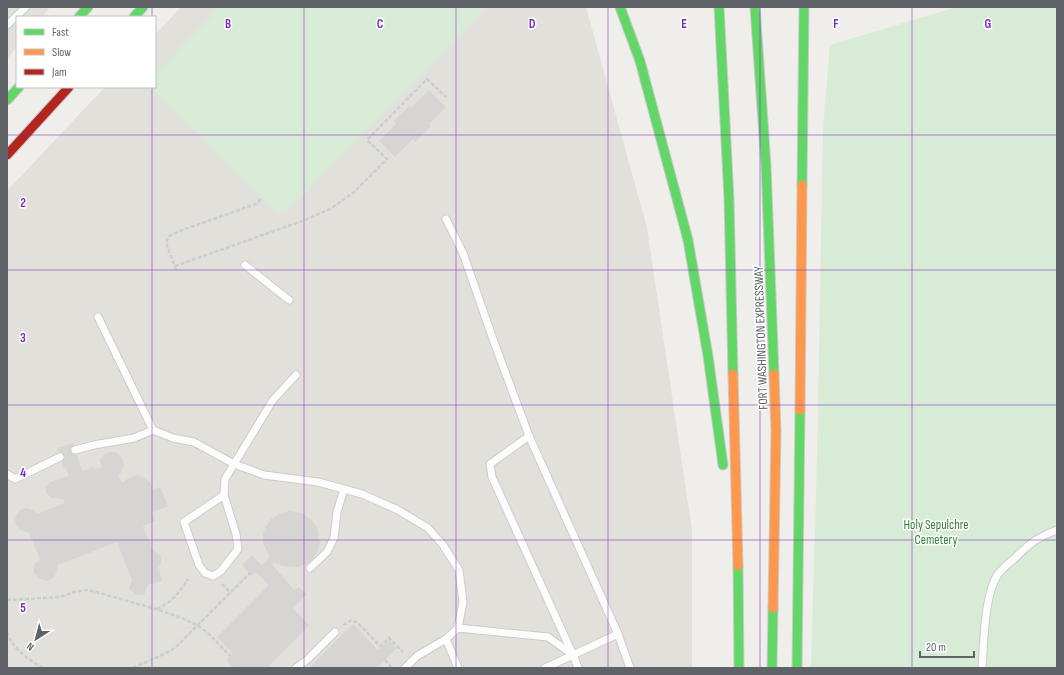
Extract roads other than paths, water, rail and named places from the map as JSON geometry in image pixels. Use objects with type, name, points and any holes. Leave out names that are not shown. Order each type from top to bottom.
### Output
[{"type":"main road","points":[[80,16],[88,7]]},
{"type":"main road","points":[[135,16],[143,7]]},
{"type":"main road","points":[[620,7],[640,61],[688,240],[708,356],[724,472]]},
{"type":"main road","name":"FORT WASHINGTON EXPRESSWAY","points":[[720,7],[729,199],[739,668]]},
{"type":"main road","name":"FORT WASHINGTON EXPRESSWAY","points":[[755,7],[766,173],[776,431],[772,668]]},
{"type":"main road","points":[[797,668],[804,7]]},
{"type":"main road","points":[[7,100],[17,88]]},
{"type":"main road","points":[[7,155],[68,88]]},
{"type":"main road","points":[[727,495],[738,572]]},
{"type":"lane","points":[[16,16],[26,7]]},
{"type":"lane","points":[[7,25],[16,16]]},
{"type":"lane","points":[[446,220],[463,253],[529,436],[618,634],[630,668]]},
{"type":"lane","points":[[245,265],[289,300]]},
{"type":"lane","points":[[98,317],[153,430],[173,438],[194,442],[234,464],[264,475],[318,482],[362,494],[398,510],[428,528],[443,544],[459,570],[462,602],[458,628],[446,639],[417,656],[405,668]]},
{"type":"lane","points":[[224,495],[184,522],[199,565],[204,573],[213,576],[221,571],[238,549],[236,534],[224,495],[225,479],[273,400],[296,375]]},
{"type":"lane","points":[[75,450],[134,438],[153,430]]},
{"type":"lane","points":[[529,436],[490,464],[492,477],[578,668]]},
{"type":"lane","points":[[7,474],[15,479],[60,457]]},
{"type":"lane","points":[[310,568],[327,552],[334,538],[337,512],[344,489]]},
{"type":"lane","points":[[982,668],[989,596],[998,574],[1024,549],[1057,530]]},
{"type":"lane","points":[[458,628],[548,637],[573,655]]},
{"type":"lane","points":[[296,668],[308,659],[335,632]]},
{"type":"lane","points":[[545,668],[618,634]]},
{"type":"lane","points":[[446,639],[458,668]]},
{"type":"park label","name":"Holy Sepulchre Cemetery","points":[[936,532]]}]
